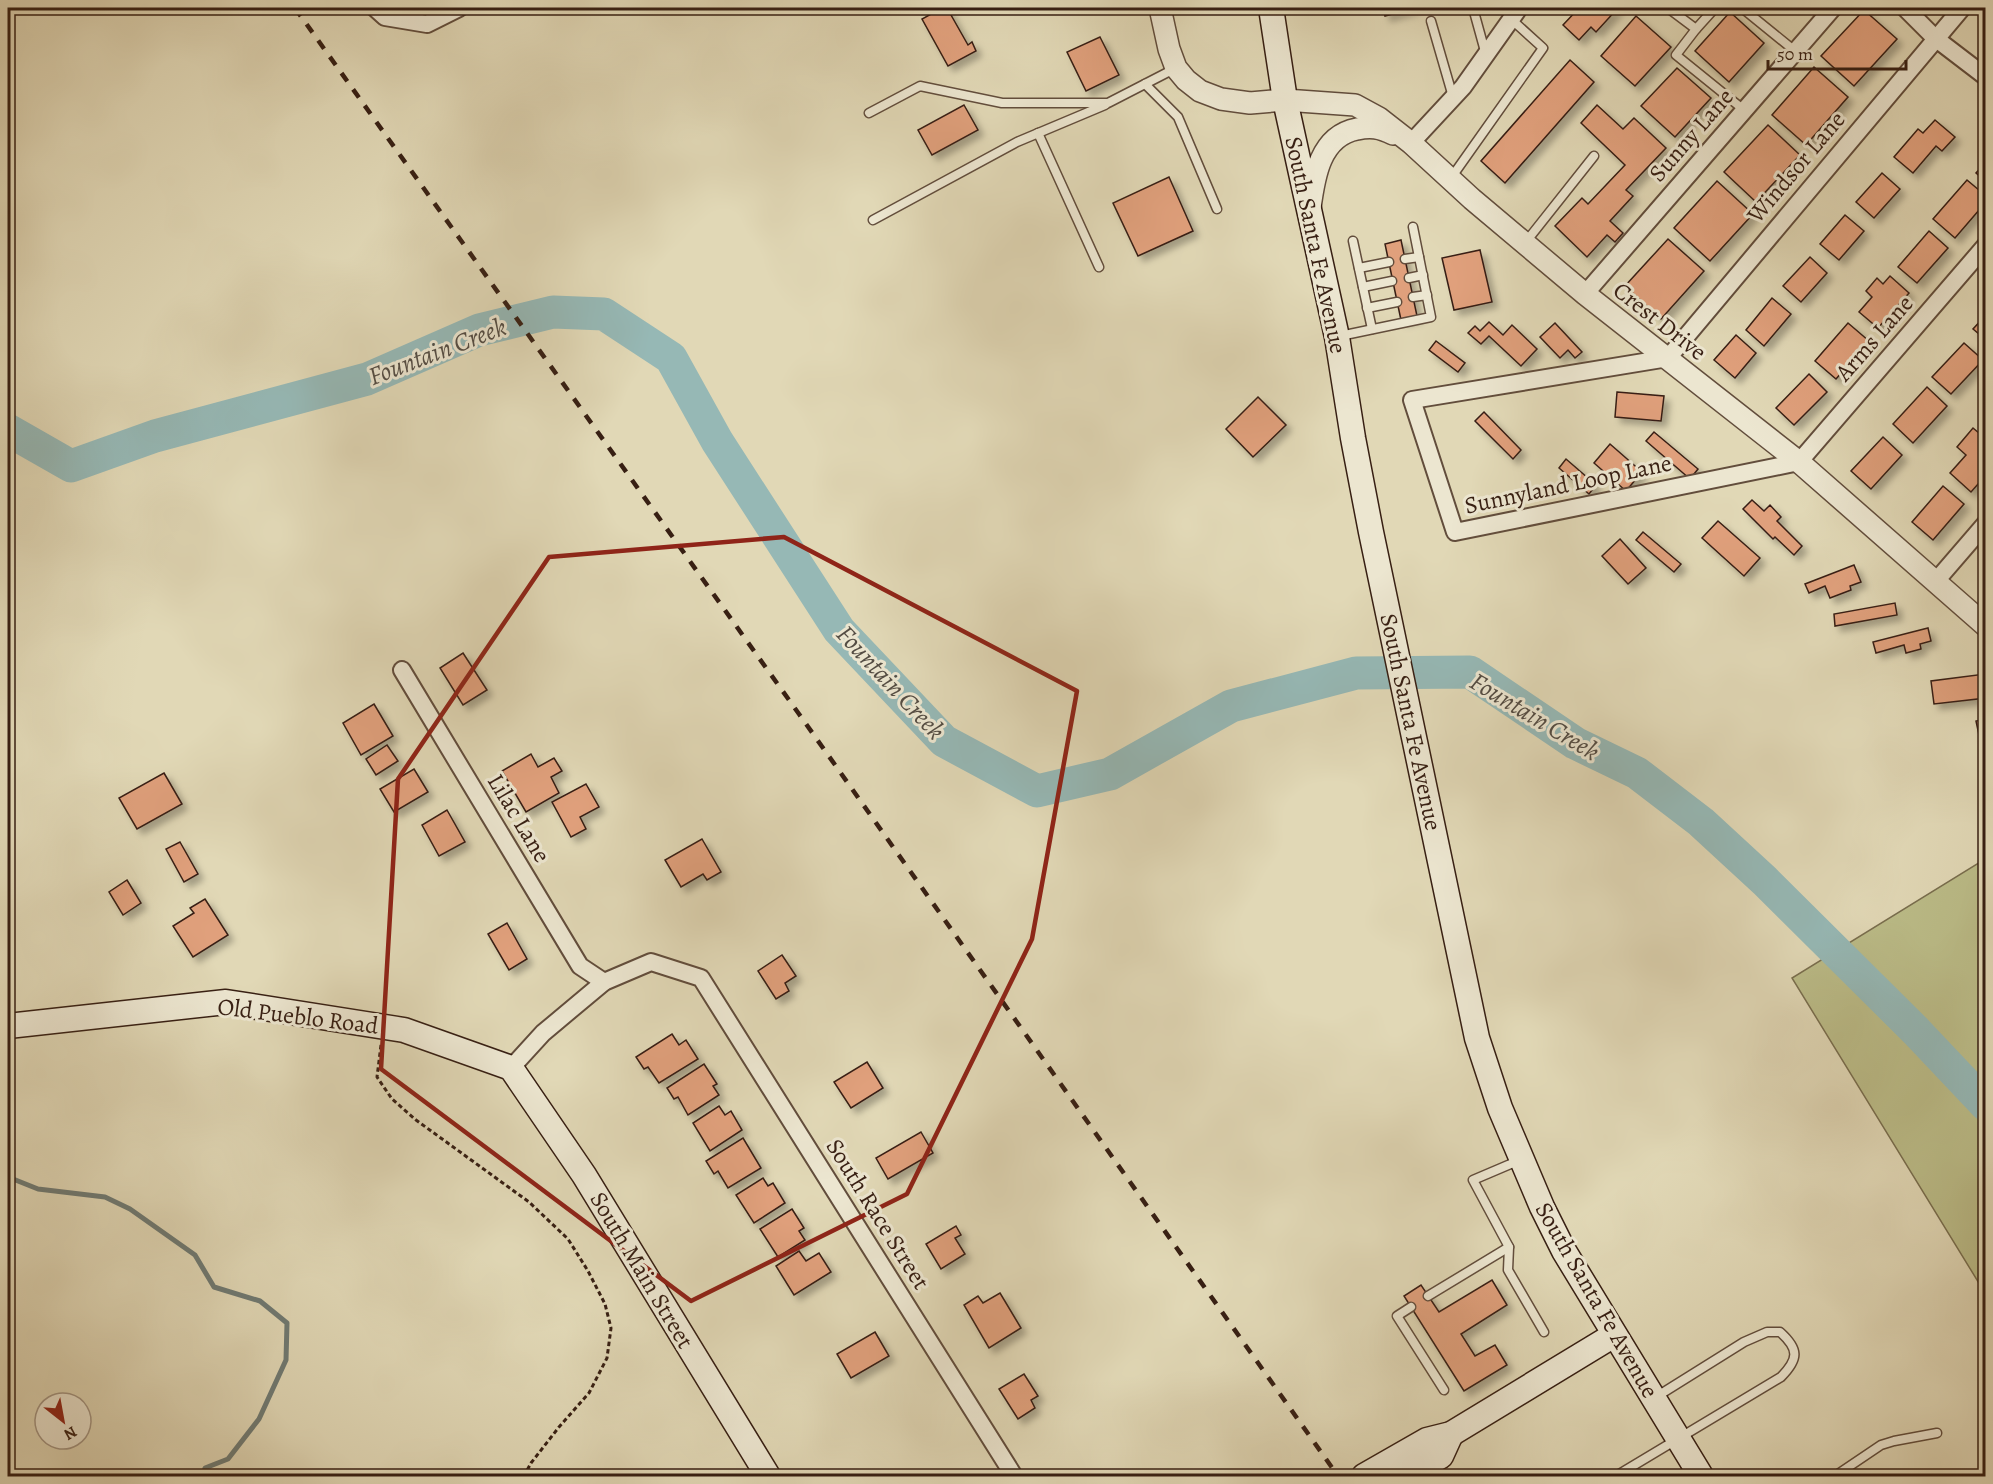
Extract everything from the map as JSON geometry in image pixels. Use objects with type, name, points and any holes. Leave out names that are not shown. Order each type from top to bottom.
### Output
[{"type":"main road","name":"South Santa Fe Avenue","points":[[1271,8],[1285,100],[1337,337],[1371,532],[1468,1002],[1488,1073],[1521,1160],[1564,1251],[1701,1476]]},
{"type":"main road","name":"Old Pueblo Road","points":[[8,1026],[226,1002],[404,1030],[511,1068]]},
{"type":"main road","name":"South Main Street","points":[[511,1068],[584,1175],[768,1476]]},
{"type":"main road","points":[[1364,1476],[1427,1440],[1451,1434],[1614,1335]]},
{"type":"main road","points":[[1406,1476],[1441,1456],[1451,1434]]},
{"type":"street","points":[[375,8],[385,17],[427,24],[459,8]]},
{"type":"street","points":[[1160,8],[1169,49],[1176,68],[1200,91],[1221,99],[1250,103],[1285,100]]},
{"type":"street","name":"Sunny Lane","points":[[1585,294],[1833,8]]},
{"type":"street","points":[[1905,8],[1935,38],[1986,77]]},
{"type":"street","name":"Windsor Lane","points":[[1668,358],[1962,8]]},
{"type":"street","points":[[1309,214],[1320,162],[1327,147],[1337,137],[1349,130],[1381,127],[1411,143],[1454,97],[1515,13]]},
{"type":"street","name":"Crest Drive","points":[[1285,100],[1355,105],[1378,118],[1411,143],[1585,294],[1799,462],[1986,626]]},
{"type":"street","name":"Arms Lane","points":[[1799,462],[1986,245]]},
{"type":"street","name":"Sunnyland Loop Lane","points":[[1668,358],[1412,400],[1455,532],[1799,462]]},
{"type":"street","points":[[1936,580],[1986,523]]},
{"type":"street","name":"Lilac Lane","points":[[402,670],[580,966],[604,982]]},
{"type":"street","name":"South Race Street","points":[[604,982],[651,962],[700,978],[1014,1476]]},
{"type":"street","points":[[511,1068],[543,1033],[604,982]]},
{"type":"lane","points":[[1473,8],[1486,55]]},
{"type":"lane","points":[[1668,8],[1696,29]]},
{"type":"lane","points":[[1715,8],[1676,55],[1744,110]]},
{"type":"lane","points":[[1742,8],[1795,51]]},
{"type":"lane","points":[[1450,179],[1543,48],[1515,13]]},
{"type":"lane","points":[[1431,21],[1454,97]]},
{"type":"lane","points":[[873,220],[1017,142],[1108,104],[1176,68]]},
{"type":"lane","points":[[1145,84],[1178,117],[1217,209]]},
{"type":"lane","points":[[869,113],[920,86],[1002,103],[1108,104]]},
{"type":"lane","points":[[1038,133],[1099,267]]},
{"type":"lane","points":[[1525,244],[1594,156]]},
{"type":"lane","points":[[1337,337],[1431,317],[1413,227]]},
{"type":"lane","points":[[1353,241],[1372,329]]},
{"type":"lane","points":[[1405,259],[1419,257]]},
{"type":"lane","points":[[1359,268],[1389,262]]},
{"type":"lane","points":[[1409,278],[1423,275]]},
{"type":"lane","points":[[1363,287],[1392,281]]},
{"type":"lane","points":[[1413,297],[1426,295]]},
{"type":"lane","points":[[1367,308],[1397,302]]},
{"type":"lane","points":[[1521,1160],[1473,1180],[1509,1247],[1508,1270],[1544,1332]]},
{"type":"lane","points":[[1428,1296],[1509,1247]]},
{"type":"lane","points":[[1411,1307],[1397,1316],[1444,1390]]},
{"type":"lane","points":[[1616,1476],[1781,1377],[1793,1365],[1795,1352],[1790,1341],[1780,1332],[1767,1332],[1744,1342],[1653,1398]]},
{"type":"lane","points":[[1835,1476],[1881,1445],[1937,1433]]},
{"type":"path","points":[[385,1027],[377,1077],[392,1100],[528,1202],[560,1231],[573,1247],[605,1304],[611,1328],[606,1358],[590,1393],[559,1427],[531,1463],[524,1476]]},
{"type":"highlighted area","points":[[784,537],[1077,691],[1032,939],[907,1194],[691,1301],[381,1069],[398,779],[549,557]]},
{"type":"green space","points":[[1985,859],[1985,1293],[1792,978]]},
{"type":"building","points":[[942,8],[947,8],[968,45],[972,42],[976,51],[948,66],[922,19]]},
{"type":"building","points":[[1383,8],[1415,8],[1385,16]]},
{"type":"building","points":[[1579,8],[1618,8],[1596,32],[1591,27],[1579,40],[1563,25]]},
{"type":"building","points":[[1864,10],[1897,39],[1854,86],[1821,56]]},
{"type":"building","points":[[1730,12],[1764,43],[1729,82],[1695,51]]},
{"type":"building","points":[[1636,16],[1671,47],[1635,86],[1601,56]]},
{"type":"building","points":[[1100,37],[1119,75],[1086,91],[1067,52]]},
{"type":"building","points":[[1570,60],[1594,82],[1505,183],[1481,161]]},
{"type":"building","points":[[1814,67],[1848,97],[1806,145],[1772,115]]},
{"type":"building","points":[[1677,68],[1711,98],[1675,137],[1641,106]]},
{"type":"building","points":[[964,105],[978,130],[932,155],[918,130]]},
{"type":"building","points":[[1597,105],[1623,129],[1634,118],[1666,148],[1626,190],[1633,196],[1610,221],[1623,233],[1615,242],[1607,235],[1587,257],[1555,226],[1582,198],[1588,204],[1625,165],[1581,123]]},
{"type":"building","points":[[1935,120],[1955,137],[1942,151],[1936,146],[1913,173],[1894,157],[1918,129],[1923,133]]},
{"type":"building","points":[[1768,125],[1800,155],[1756,202],[1724,172]]},
{"type":"building","points":[[1986,162],[1986,182],[1976,173]]},
{"type":"building","points":[[1882,173],[1900,189],[1874,218],[1856,202]]},
{"type":"building","points":[[1169,177],[1193,231],[1138,256],[1113,203]]},
{"type":"building","points":[[1967,180],[1986,196],[1986,202],[1955,238],[1933,219]]},
{"type":"building","points":[[1717,181],[1753,214],[1710,261],[1674,228]]},
{"type":"building","points":[[1845,215],[1864,231],[1839,260],[1820,244]]},
{"type":"building","points":[[1929,231],[1948,248],[1917,283],[1898,267]]},
{"type":"building","points":[[1668,239],[1704,271],[1661,319],[1625,286]]},
{"type":"building","points":[[1401,240],[1417,316],[1401,320],[1385,244]]},
{"type":"building","points":[[1480,250],[1492,302],[1454,310],[1442,258]]},
{"type":"building","points":[[1810,257],[1827,273],[1801,302],[1783,286]]},
{"type":"building","points":[[1890,276],[1909,293],[1878,328],[1859,312],[1872,297],[1866,291],[1877,278],[1883,284]]},
{"type":"building","points":[[1772,298],[1791,314],[1764,346],[1746,330]]},
{"type":"building","points":[[1986,315],[1986,340],[1973,329]]},
{"type":"building","points":[[1489,322],[1503,335],[1512,325],[1537,349],[1521,366],[1489,336],[1481,344],[1468,333],[1475,326],[1480,331]]},
{"type":"building","points":[[1555,323],[1582,352],[1575,358],[1568,350],[1560,358],[1540,337]]},
{"type":"building","points":[[1848,323],[1869,341],[1836,379],[1815,361]]},
{"type":"building","points":[[1736,335],[1756,353],[1735,378],[1714,360]]},
{"type":"building","points":[[1436,341],[1465,363],[1458,372],[1429,350]]},
{"type":"building","points":[[1964,343],[1983,360],[1951,394],[1932,377]]},
{"type":"building","points":[[1809,374],[1827,392],[1794,425],[1776,408]]},
{"type":"building","points":[[1927,387],[1947,406],[1913,443],[1893,424]]},
{"type":"building","points":[[1617,392],[1664,396],[1661,421],[1615,417]]},
{"type":"building","points":[[1258,397],[1286,425],[1253,457],[1226,429]]},
{"type":"building","points":[[1484,412],[1521,450],[1513,459],[1475,421]]},
{"type":"building","points":[[1973,428],[1986,439],[1986,475],[1971,492],[1950,473],[1966,455],[1957,447]]},
{"type":"building","points":[[1654,432],[1698,469],[1690,479],[1646,441]]},
{"type":"building","points":[[1883,437],[1902,455],[1871,489],[1851,471]]},
{"type":"building","points":[[1610,444],[1642,472],[1626,491],[1594,463]]},
{"type":"building","points":[[1566,459],[1596,485],[1589,494],[1559,468]]},
{"type":"building","points":[[1943,486],[1964,504],[1933,540],[1912,522]]},
{"type":"building","points":[[1752,500],[1764,511],[1770,505],[1781,517],[1777,521],[1802,546],[1794,555],[1775,537],[1773,539],[1743,509]]},
{"type":"building","points":[[1718,521],[1760,558],[1744,576],[1702,538]]},
{"type":"building","points":[[1643,532],[1681,564],[1674,572],[1636,540]]},
{"type":"building","points":[[1620,539],[1646,568],[1628,584],[1602,556]]},
{"type":"building","points":[[1854,565],[1861,582],[1850,586],[1851,590],[1830,598],[1825,586],[1809,593],[1805,584]]},
{"type":"building","points":[[1895,603],[1897,615],[1835,626],[1834,614]]},
{"type":"building","points":[[1928,628],[1931,641],[1920,644],[1921,649],[1906,653],[1904,645],[1876,653],[1873,642]]},
{"type":"building","points":[[463,653],[487,690],[463,705],[440,668]]},
{"type":"building","points":[[1985,674],[1986,698],[1934,704],[1931,681]]},
{"type":"building","points":[[374,704],[393,736],[361,755],[343,723]]},
{"type":"building","points":[[1986,719],[1986,733],[1979,735],[1976,721]]},
{"type":"building","points":[[387,745],[398,761],[376,775],[366,759]]},
{"type":"building","points":[[531,754],[538,767],[554,758],[562,771],[551,777],[559,793],[526,812],[502,771]]},
{"type":"building","points":[[414,769],[428,792],[394,812],[380,789]]},
{"type":"building","points":[[164,773],[182,804],[137,829],[119,798]]},
{"type":"building","points":[[586,784],[599,807],[580,817],[586,829],[571,837],[552,802]]},
{"type":"building","points":[[447,810],[465,842],[439,856],[422,825]]},
{"type":"building","points":[[702,839],[721,872],[707,880],[703,874],[681,887],[665,860]]},
{"type":"building","points":[[180,842],[198,874],[184,882],[166,849]]},
{"type":"building","points":[[127,880],[141,903],[123,915],[109,892]]},
{"type":"building","points":[[205,899],[228,935],[193,957],[173,926],[194,913],[190,908]]},
{"type":"building","points":[[507,923],[527,959],[509,970],[488,934]]},
{"type":"building","points":[[782,955],[796,976],[785,983],[789,991],[776,999],[758,971]]},
{"type":"building","points":[[672,1034],[679,1045],[686,1040],[698,1059],[659,1083],[648,1067],[644,1069],[636,1057]]},
{"type":"building","points":[[867,1062],[883,1088],[851,1108],[834,1082]]},
{"type":"building","points":[[704,1064],[717,1084],[713,1086],[719,1095],[688,1115],[678,1097],[674,1099],[667,1088]]},
{"type":"building","points":[[719,1106],[725,1115],[731,1111],[742,1130],[710,1151],[693,1123]]},
{"type":"building","points":[[921,1132],[933,1153],[888,1179],[876,1158]]},
{"type":"building","points":[[743,1138],[761,1168],[728,1188],[718,1171],[714,1174],[706,1161]]},
{"type":"building","points":[[763,1178],[768,1186],[773,1183],[785,1203],[754,1223],[736,1195]]},
{"type":"building","points":[[792,1209],[804,1228],[799,1231],[805,1240],[778,1257],[760,1229]]},
{"type":"building","points":[[956,1226],[961,1235],[955,1238],[965,1254],[941,1269],[926,1244]]},
{"type":"building","points":[[799,1251],[806,1261],[819,1253],[831,1272],[794,1295],[776,1266]]},
{"type":"building","points":[[1492,1280],[1507,1305],[1461,1334],[1475,1356],[1495,1345],[1507,1365],[1464,1391],[1404,1296],[1421,1285],[1439,1312]]},
{"type":"building","points":[[1000,1293],[1021,1328],[989,1348],[964,1305],[978,1296],[983,1303]]},
{"type":"building","points":[[875,1332],[889,1356],[851,1378],[837,1354]]},
{"type":"building","points":[[1024,1374],[1038,1396],[1031,1400],[1035,1408],[1018,1419],[999,1389]]},
{"type":"waterway","name":"Fountain Creek","points":[[8,430],[71,466],[155,436],[367,379],[479,330],[553,312],[604,314],[671,358],[717,441],[839,630],[944,741],[1037,791],[1110,774],[1231,706],[1356,673],[1470,672],[1575,743],[1637,773],[1701,822],[1765,881],[1916,1031],[1986,1105]]},
{"type":"waterway","points":[[8,1177],[38,1189],[105,1197],[130,1209],[195,1255],[214,1287],[260,1301],[287,1323],[286,1360],[259,1419],[228,1459],[205,1468],[203,1476]]},
{"type":"railway","points":[[295,8],[799,714],[1338,1476]]}]
